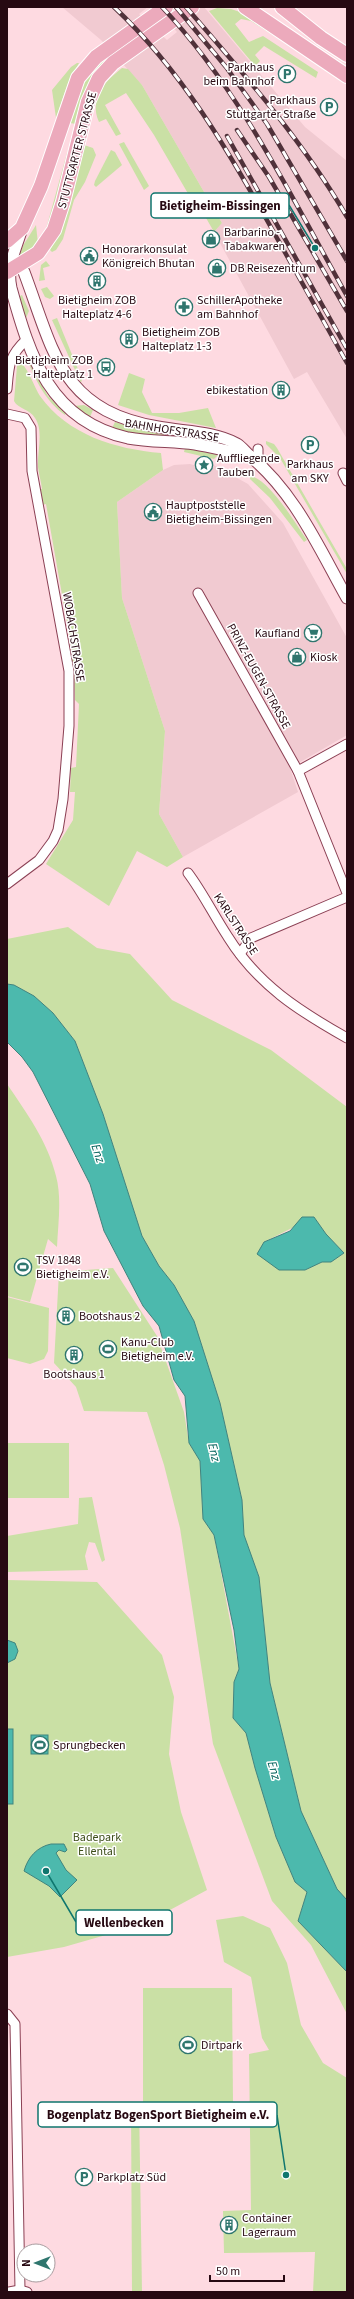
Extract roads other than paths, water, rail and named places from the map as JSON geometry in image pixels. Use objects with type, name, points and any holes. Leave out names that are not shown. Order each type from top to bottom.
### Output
[{"type":"main road","name":"STUTTGARTER STRASSE","points":[[7,241],[22,228],[48,168],[78,78],[96,57],[166,7]]},
{"type":"main road","name":"STUTTGARTER STRASSE","points":[[11,266],[43,248],[54,230],[63,202],[88,102],[99,78],[113,63],[192,7]]},
{"type":"main road","points":[[245,7],[347,76]]},
{"type":"main road","points":[[282,7],[321,38],[347,56]]},
{"type":"street","name":"STUTTGARTER STRASSE","points":[[11,266],[22,228]]},
{"type":"street","name":"BAHNHOFSTRASSE","points":[[11,266],[10,294],[37,365],[50,389],[66,407],[90,424],[129,438],[195,444],[253,452]]},
{"type":"street","name":"BAHNHOFSTRASSE","points":[[11,266],[60,364],[80,393],[98,408],[112,415],[147,426],[221,438],[253,452],[263,467],[290,499],[304,520],[347,598]]},
{"type":"street","points":[[7,389],[10,360],[14,352],[27,338]]},
{"type":"street","name":"WOBACHSTRASSE","points":[[7,414],[25,418],[31,428],[32,471],[65,649],[70,702],[63,799],[58,830],[53,841],[39,860],[7,884]]},
{"type":"street","name":"PRINZ-EUGEN-STRASSE","points":[[198,593],[298,771],[347,893]]},
{"type":"street","points":[[298,771],[347,744]]},
{"type":"street","name":"KARLSTRASSE","points":[[188,873],[240,954],[265,982],[292,1006],[347,1038]]},
{"type":"street","points":[[240,954],[251,938],[347,897]]},
{"type":"street","points":[[7,2014],[15,2024],[23,2291],[9,2292]]},
{"type":"water","name":"Enz","points":[[7,984],[14,985],[34,996],[53,1013],[75,1041],[103,1114],[142,1236],[159,1266],[174,1285],[194,1321],[220,1403],[242,1500],[244,1535],[259,1577],[270,1683],[301,1811],[337,1889],[347,1900],[347,1972],[298,1921],[307,1892],[295,1882],[276,1837],[246,1733],[233,1718],[234,1682],[239,1669],[234,1630],[214,1535],[203,1519],[200,1461],[189,1443],[185,1396],[174,1380],[159,1326],[143,1306],[104,1231],[90,1184],[33,1072],[22,1057],[7,1042]]},
{"type":"water","points":[[302,1217],[314,1217],[326,1234],[344,1253],[331,1262],[322,1262],[305,1270],[279,1270],[257,1254],[264,1242],[290,1231]]},
{"type":"water","points":[[7,1640],[15,1643],[18,1651],[15,1659],[7,1663]]},
{"type":"water","points":[[7,1729],[13,1729],[13,1804],[7,1804]]},
{"type":"water","name":"Sprungbecken","points":[[31,1735],[48,1735],[48,1754],[31,1754]]},
{"type":"water","points":[[51,1844],[64,1844],[67,1850],[65,1852],[59,1850],[56,1853],[66,1870],[77,1880],[60,1897],[49,1886],[24,1871],[28,1861],[37,1850]]},
{"type":"railway","points":[[114,7],[139,32],[161,58],[182,85],[221,141],[347,363]]},
{"type":"railway","points":[[162,7],[190,39],[216,73],[240,109],[285,183],[347,296]]},
{"type":"railway","points":[[176,7],[226,67],[267,124],[347,261]]},
{"type":"railway","points":[[186,7],[251,83],[292,135],[330,189],[347,217]]},
{"type":"railway","points":[[237,130],[269,177],[347,311]]},
{"type":"railway","points":[[227,136],[347,349]]},
{"type":"place","name":"Parkhaus beim Bahnhof","points":[[287,74]]},
{"type":"place","name":"Parkhaus Stuttgarter Straße","points":[[329,107]]},
{"type":"place","name":"Barbarino - Tabakwaren","points":[[211,239]]},
{"type":"place","name":"Bietigheim-Bissingen","points":[[315,248]]},
{"type":"place","name":"Honorarkonsulat Königreich Bhutan","points":[[89,256]]},
{"type":"place","name":"DB Reisezentrum","points":[[217,268]]},
{"type":"place","name":"Bietigheim ZOB Halteplatz 4-6","points":[[97,281]]},
{"type":"place","name":"SchillerApotheke am Bahnhof","points":[[184,307]]},
{"type":"place","name":"Bietigheim ZOB Halteplatz 1-3","points":[[129,339]]},
{"type":"place","name":"Bietigheim ZOB - Halteplatz 1","points":[[106,367]]},
{"type":"place","name":"ebikestation","points":[[281,390]]},
{"type":"place","name":"Parkhaus am SKY","points":[[310,445]]},
{"type":"place","name":"Auffliegende Tauben","points":[[204,465]]},
{"type":"place","name":"Hauptpoststelle Bietigheim-Bissingen","points":[[153,512]]},
{"type":"place","name":"Kaufland","points":[[313,633]]},
{"type":"place","name":"Kiosk","points":[[297,657]]},
{"type":"place","name":"TSV 1848 Bietigheim e.V.","points":[[23,1267]]},
{"type":"place","name":"Bootshaus 2","points":[[66,1316]]},
{"type":"place","name":"Kanu-Club Bietigheim e.V.","points":[[108,1349]]},
{"type":"place","name":"Bootshaus 1","points":[[74,1355]]},
{"type":"place","name":"Sprungbecken","points":[[40,1745]]},
{"type":"place","name":"Wellenbecken","points":[[46,1871]]},
{"type":"place","name":"Dirtpark","points":[[188,2045]]},
{"type":"place","name":"Bogenplatz BogenSport Bietigheim e.V.","points":[[286,2175]]},
{"type":"place","name":"Parkplatz Süd","points":[[84,2177]]},
{"type":"place","name":"Container Lagerraum","points":[[229,2225]]},
{"type":"park label","name":"Badepark Ellental","points":[[97,1844]]}]
